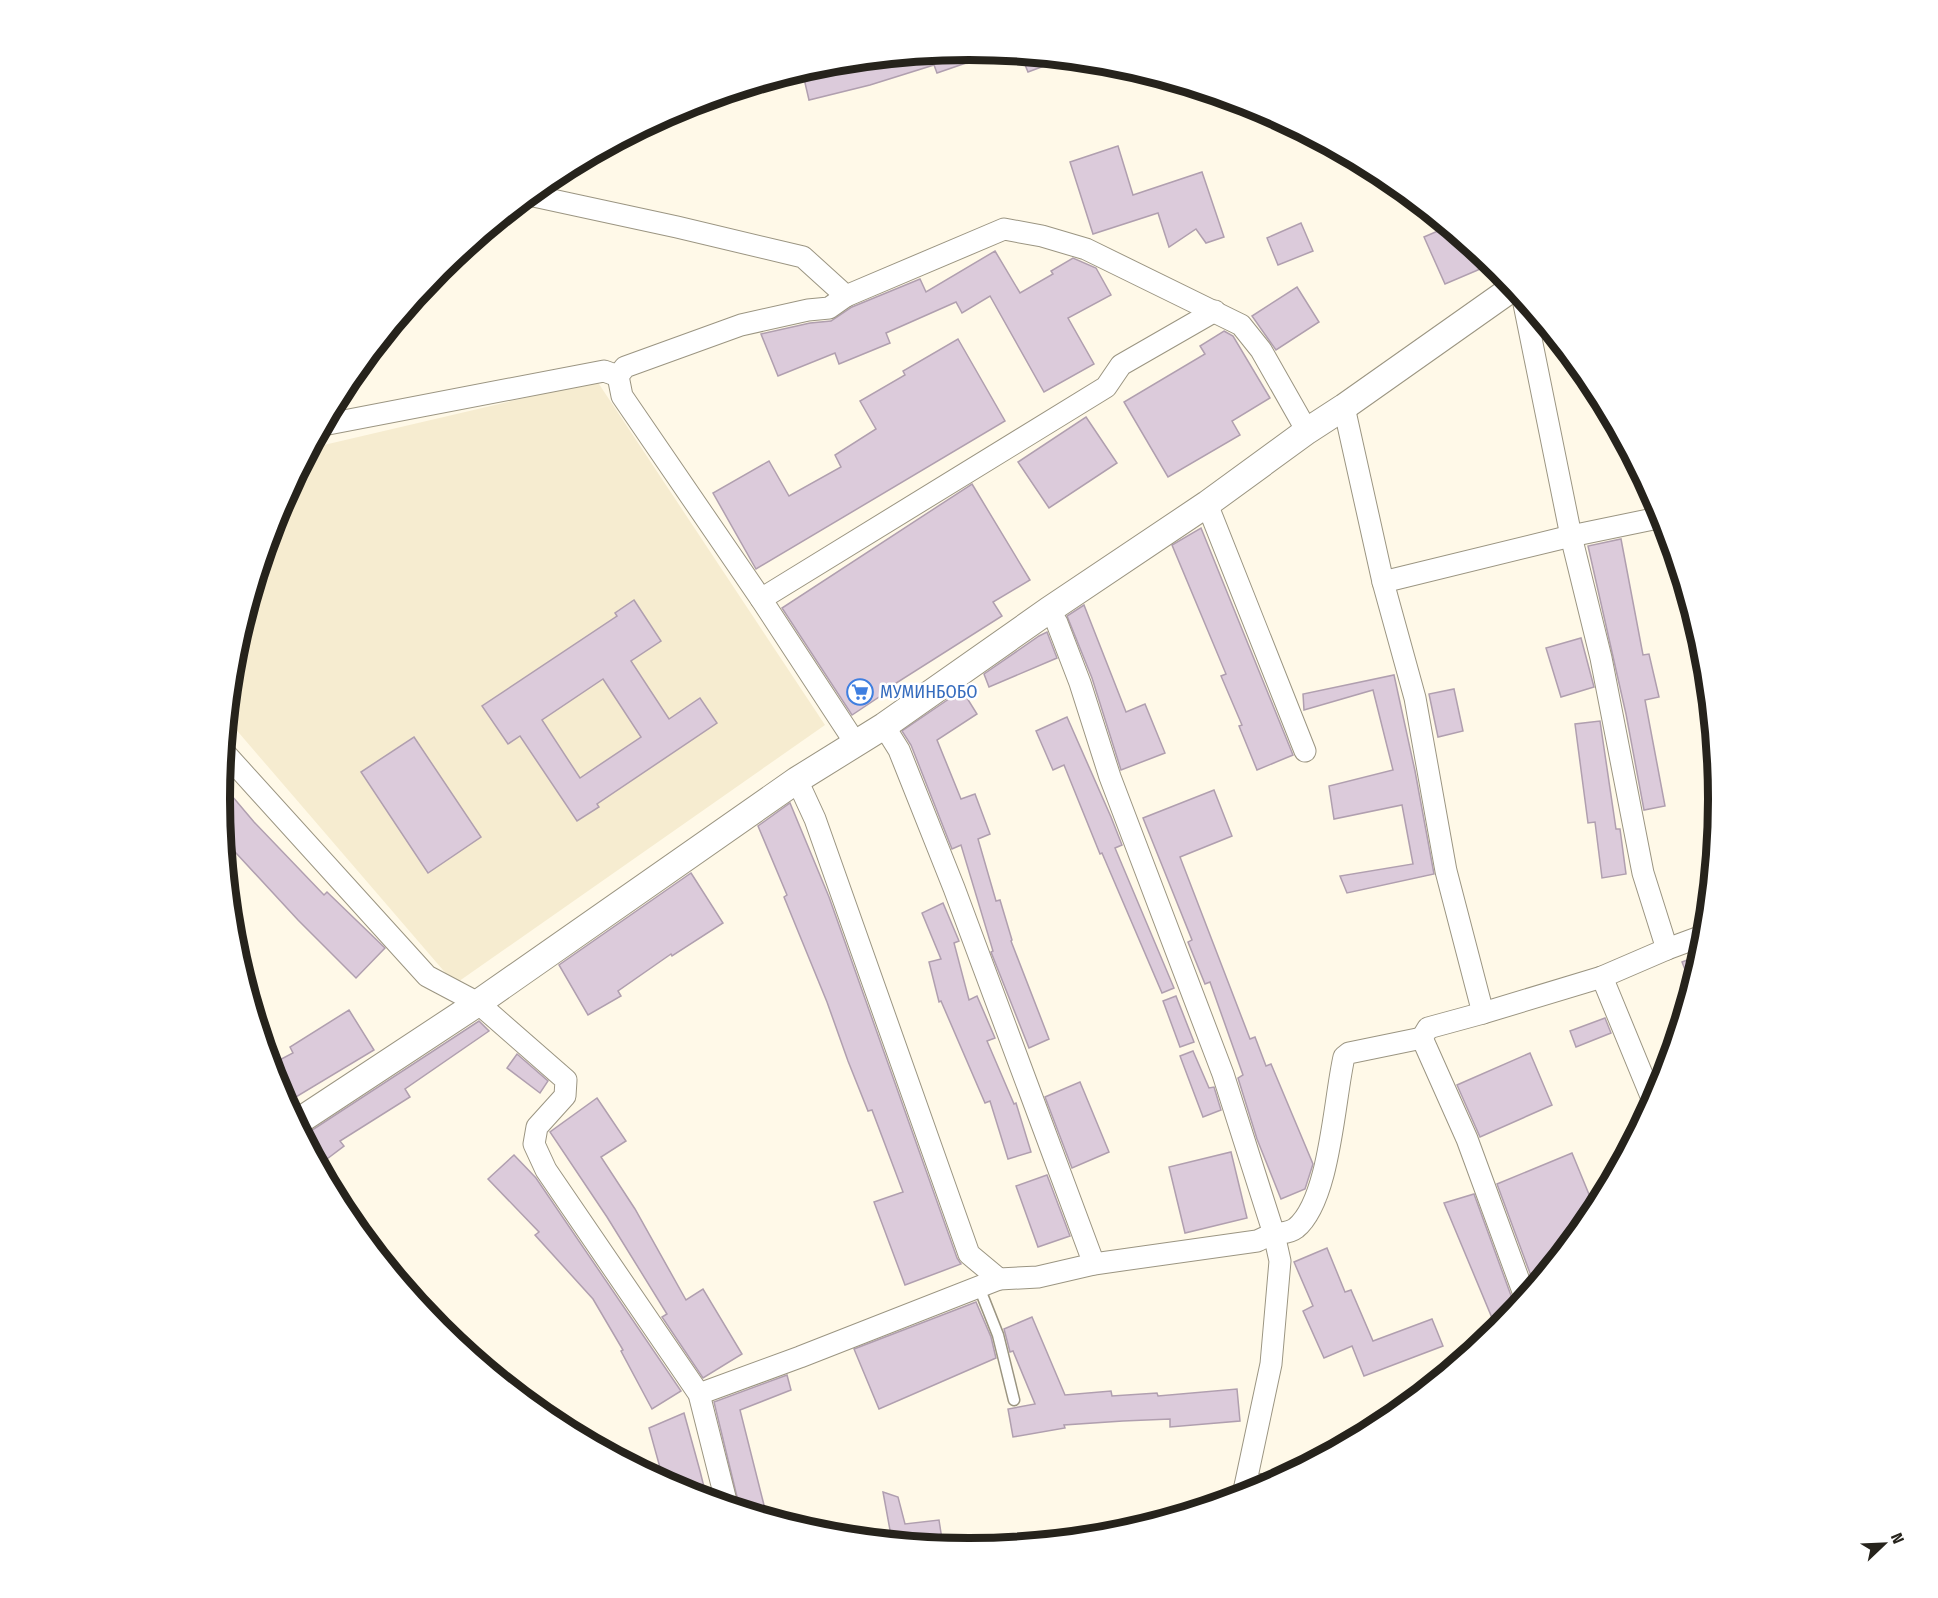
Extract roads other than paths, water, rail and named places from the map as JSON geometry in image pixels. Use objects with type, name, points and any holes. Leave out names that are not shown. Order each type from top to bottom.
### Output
[{"type":"street","points":[[541,198],[804,257],[846,296]]},
{"type":"street","points":[[856,744],[761,599],[622,396],[618,376],[625,367],[741,325],[808,310],[829,308],[846,296],[1004,229],[1042,236],[1086,249],[1241,325],[1261,350],[1307,431]]},
{"type":"street","points":[[303,1119],[478,1003],[796,780],[884,726],[1049,610],[1207,504],[1307,431],[1507,292]]},
{"type":"street","points":[[761,599],[1106,387],[1121,365],[1215,312]]},
{"type":"street","points":[[1526,313],[1571,536],[1601,658],[1643,873],[1667,949]]},
{"type":"street","points":[[333,423],[604,371],[618,376]]},
{"type":"street","points":[[1344,407],[1383,582],[1415,698],[1446,871],[1483,1013]]},
{"type":"street","points":[[1207,504],[1305,751]]},
{"type":"street","points":[[1383,582],[1571,536],[1653,519]]},
{"type":"street","points":[[1049,610],[1057,623],[1080,683],[1110,777],[1223,1074],[1274,1234],[1280,1261],[1271,1364],[1246,1484]]},
{"type":"street","points":[[884,726],[899,750],[954,888],[1094,1264]]},
{"type":"street","points":[[232,760],[427,976],[478,1003],[566,1080],[565,1096],[537,1127],[534,1144],[546,1170],[699,1394],[725,1497]]},
{"type":"street","points":[[796,780],[815,819],[969,1254],[989,1283]]},
{"type":"street","points":[[699,1394],[989,1283],[1038,1277],[1094,1264],[1257,1241],[1274,1234],[1286,1234],[1296,1228],[1307,1214],[1318,1190],[1344,1057],[1349,1053],[1422,1038],[1428,1028],[1602,977],[1695,939]]},
{"type":"street","points":[[1602,977],[1648,1090]]},
{"type":"street","points":[[1422,1038],[1467,1139],[1522,1289]]},
{"type":"lane","points":[[989,1283],[998,1335],[1014,1400]]},
{"type":"place","name":"МУМИНБОБО","points":[[860,692]]}]
